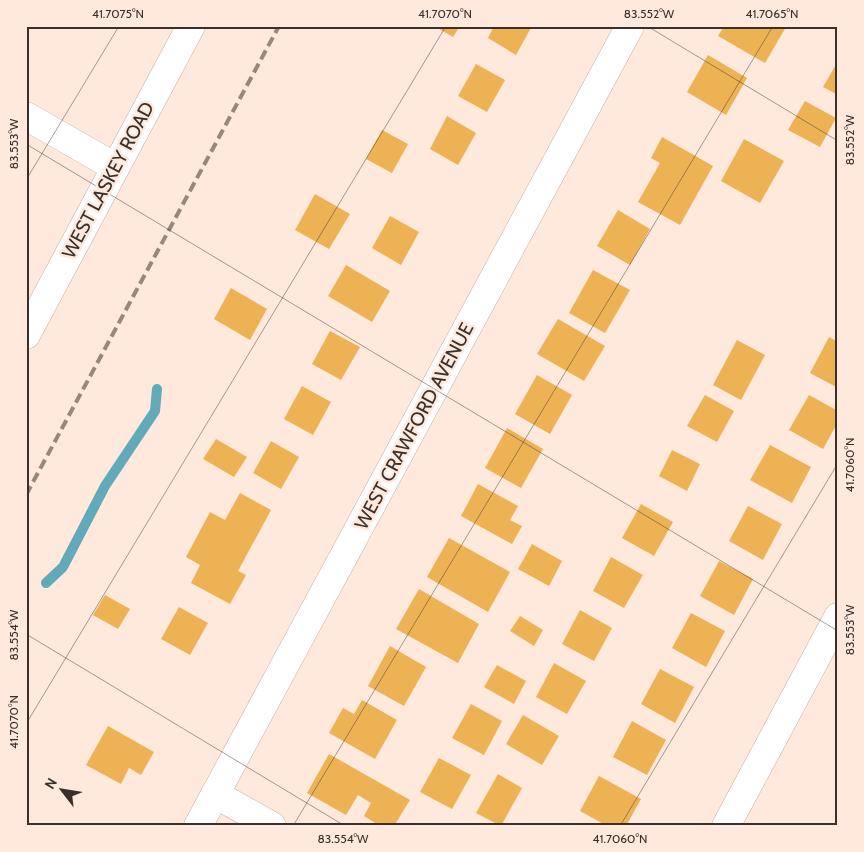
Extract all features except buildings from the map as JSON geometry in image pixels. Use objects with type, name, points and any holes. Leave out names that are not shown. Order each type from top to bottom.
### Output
[{"type":"street","name":"WEST LASKEY ROAD","points":[[26,334],[191,26]]},
{"type":"street","name":"WEST CRAWFORD AVENUE","points":[[198,826],[630,26]]},
{"type":"street","points":[[26,116],[115,167]]},
{"type":"street","points":[[726,826],[838,617]]},
{"type":"street","points":[[215,794],[272,826]]},
{"type":"waterway","points":[[46,583],[63,567],[105,486],[155,411],[157,389]]},
{"type":"railway","points":[[26,495],[279,26]]}]
